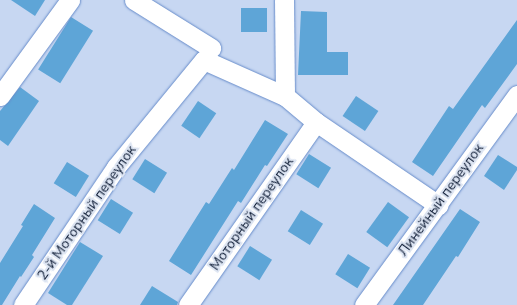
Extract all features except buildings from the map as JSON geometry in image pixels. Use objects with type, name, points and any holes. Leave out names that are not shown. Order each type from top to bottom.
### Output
[{"type":"street","points":[[0,96],[70,0]]},
{"type":"street","points":[[134,0],[211,48]]},
{"type":"street","points":[[284,0],[285,96],[316,122],[438,205]]},
{"type":"street","name":"2-й Моторный переулок","points":[[23,305],[116,166],[204,60],[285,96]]},
{"type":"street","name":"Линейный переулок","points":[[364,305],[517,95]]},
{"type":"street","name":"Моторный переулок","points":[[188,305],[316,122]]}]
